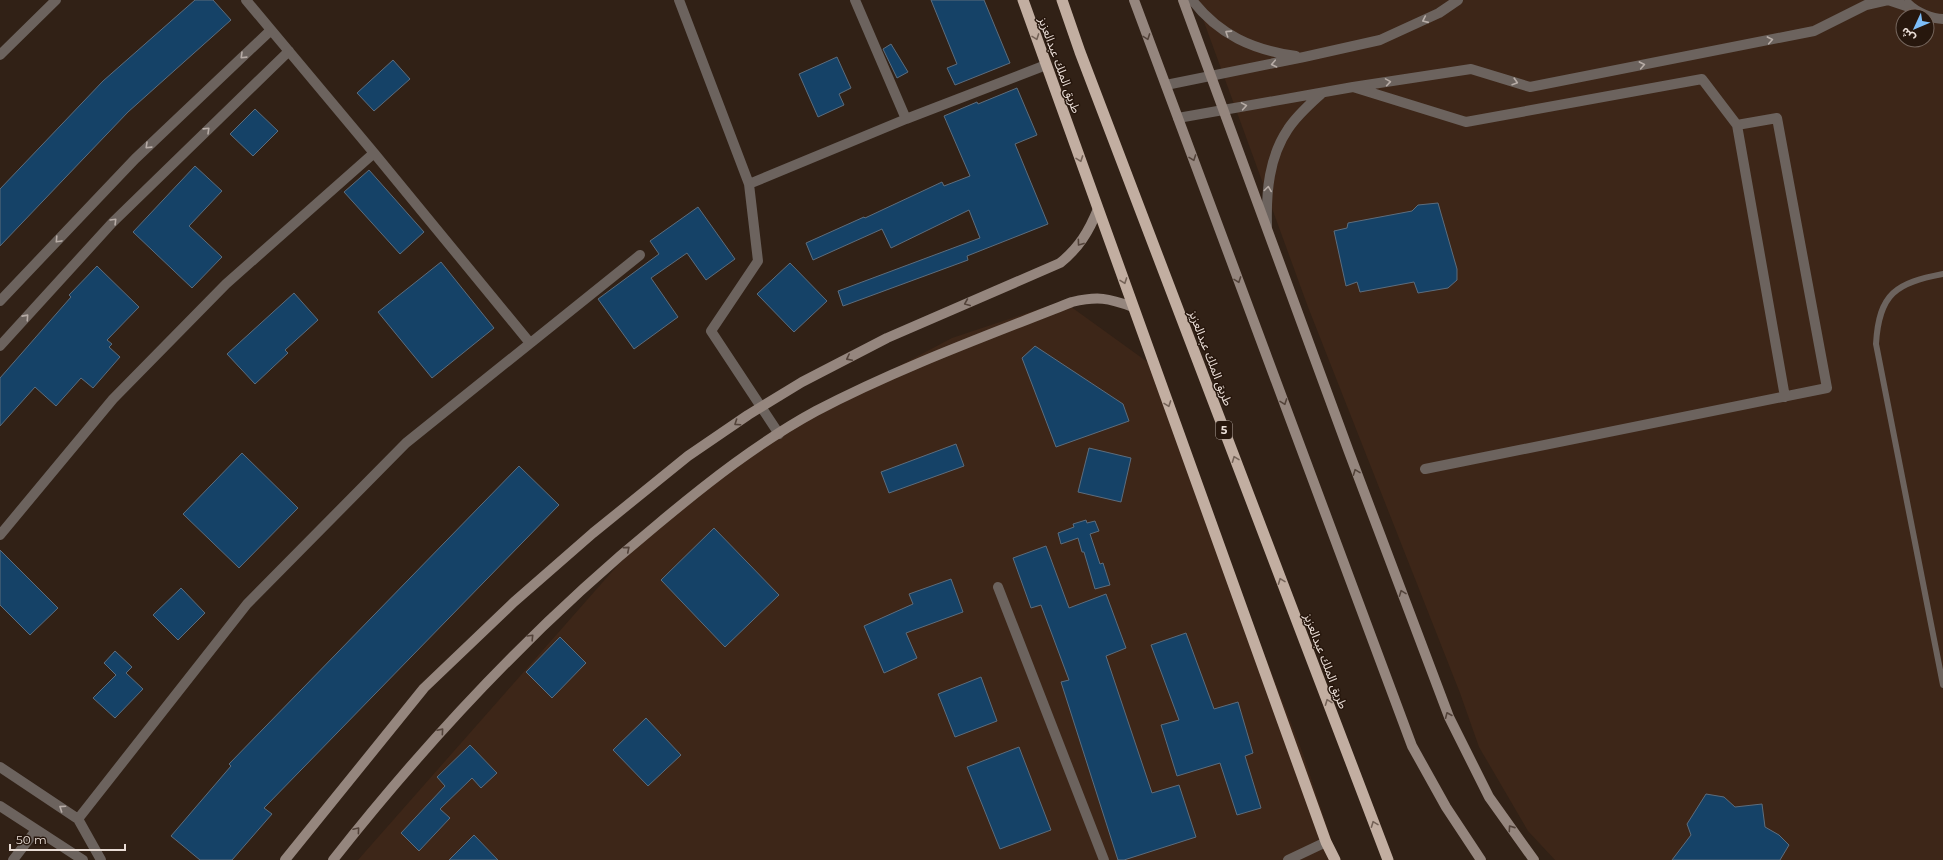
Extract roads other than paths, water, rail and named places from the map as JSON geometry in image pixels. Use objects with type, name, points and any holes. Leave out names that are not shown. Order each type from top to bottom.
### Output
[{"type":"highway","name":"طريق الملك عبدالعزيز","points":[[1022,0],[1326,842],[1335,860]]},
{"type":"highway","name":"طريق الملك عبدالعزيز","points":[[1062,0],[1080,52],[1388,860]]},
{"type":"main road","points":[[1134,0],[1412,746],[1446,806],[1481,860]]},
{"type":"main road","points":[[1183,0],[1449,717],[1489,797],[1534,860]]},
{"type":"main road","points":[[285,860],[424,688],[514,602],[593,533],[688,456],[761,407],[802,382],[887,338],[1060,264],[1073,253],[1082,241],[1091,226],[1098,209]]},
{"type":"main road","points":[[332,860],[454,717],[540,627],[615,559],[709,481],[779,434],[815,412],[903,370],[1072,302],[1093,297],[1113,300],[1133,307]]},
{"type":"street","points":[[0,55],[56,0]]},
{"type":"street","points":[[246,0],[374,153],[530,344]]},
{"type":"street","points":[[679,0],[749,184],[758,262],[711,331],[779,434]]},
{"type":"street","points":[[855,0],[906,119]]},
{"type":"street","points":[[1192,0],[1215,25],[1251,46],[1270,52],[1304,58]]},
{"type":"street","points":[[1166,85],[1304,58],[1380,40],[1439,13],[1458,0]]},
{"type":"street","points":[[1178,118],[1353,87],[1471,69],[1530,87],[1814,31],[1866,5],[1888,0],[1912,8]]},
{"type":"street","points":[[1904,0],[1912,8]]},
{"type":"street","points":[[0,301],[135,159],[271,30]]},
{"type":"street","points":[[0,346],[112,223],[289,51]]},
{"type":"street","points":[[749,184],[906,119],[1046,65]]},
{"type":"street","points":[[1353,87],[1466,122],[1702,79],[1737,125],[1785,397]]},
{"type":"street","points":[[1267,228],[1266,200],[1268,185],[1278,148],[1288,128],[1322,93]]},
{"type":"street","points":[[1425,469],[1827,388],[1777,118],[1737,125]]},
{"type":"street","points":[[0,535],[113,399],[226,284],[374,153]]},
{"type":"street","points":[[78,819],[247,604],[406,443],[640,255]]},
{"type":"street","points":[[998,587],[1104,860]]},
{"type":"street","points":[[0,767],[78,819],[101,860]]},
{"type":"street","points":[[0,806],[83,860]]},
{"type":"street","points":[[13,860],[36,830]]},
{"type":"street","points":[[1288,860],[1326,842]]},
{"type":"lane","points":[[1943,274],[1920,278],[1900,287],[1885,302],[1877,322],[1876,344],[1943,685]]}]
